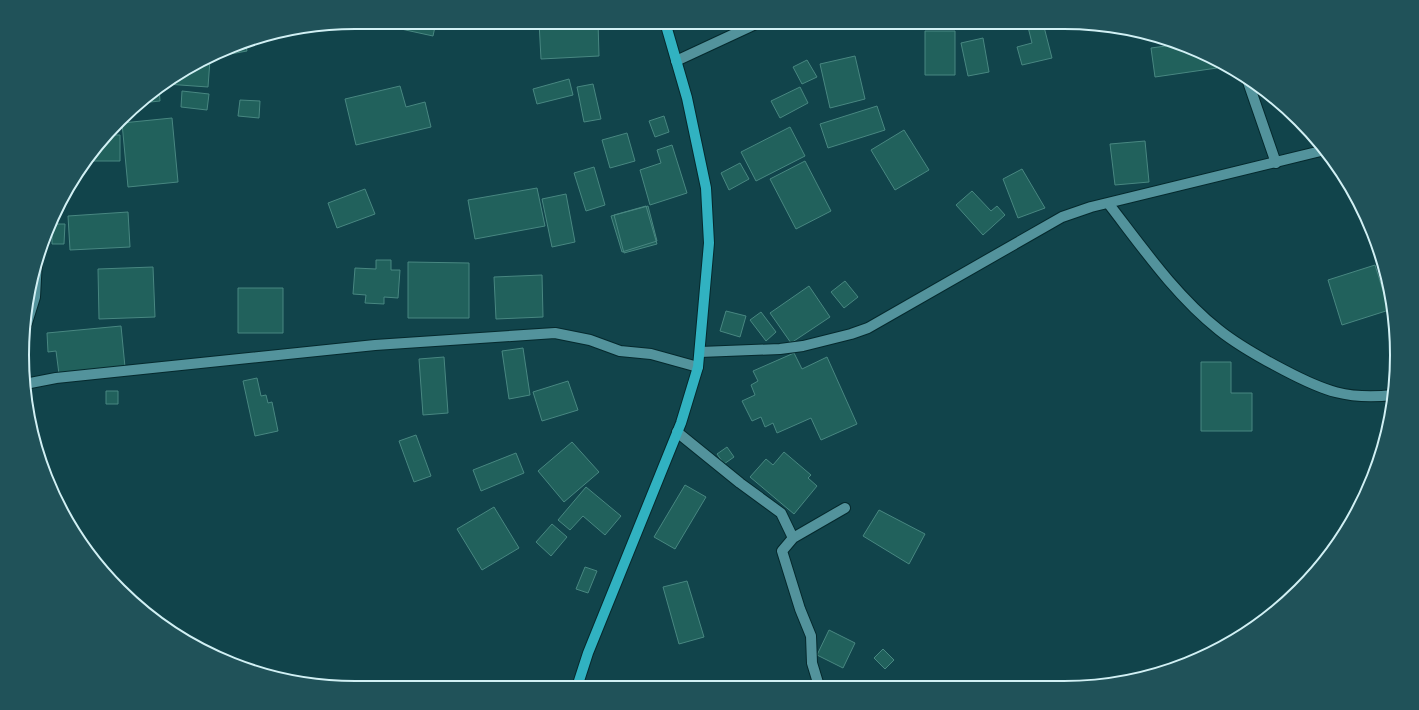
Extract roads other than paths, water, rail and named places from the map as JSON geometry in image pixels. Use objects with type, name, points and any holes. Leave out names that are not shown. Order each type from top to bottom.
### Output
[{"type":"main road","points":[[580,681],[588,652],[678,432],[698,367],[709,242],[706,188],[687,98],[667,29]]},
{"type":"street","points":[[676,61],[745,29]]},
{"type":"street","points":[[1250,87],[1276,163]]},
{"type":"street","points":[[700,352],[803,346],[851,334],[868,328],[1062,217],[1108,203],[1319,152]]},
{"type":"street","points":[[1108,203],[1178,291],[1218,330],[1238,345],[1295,376],[1335,393],[1362,398],[1387,396]]},
{"type":"street","points":[[31,383],[56,378],[375,345],[555,334],[590,340],[620,351],[651,354],[698,367]]},
{"type":"street","points":[[678,432],[740,483],[781,512],[792,538]]},
{"type":"street","points":[[817,681],[812,663],[811,636],[800,609],[782,551],[792,538],[844,508]]}]
